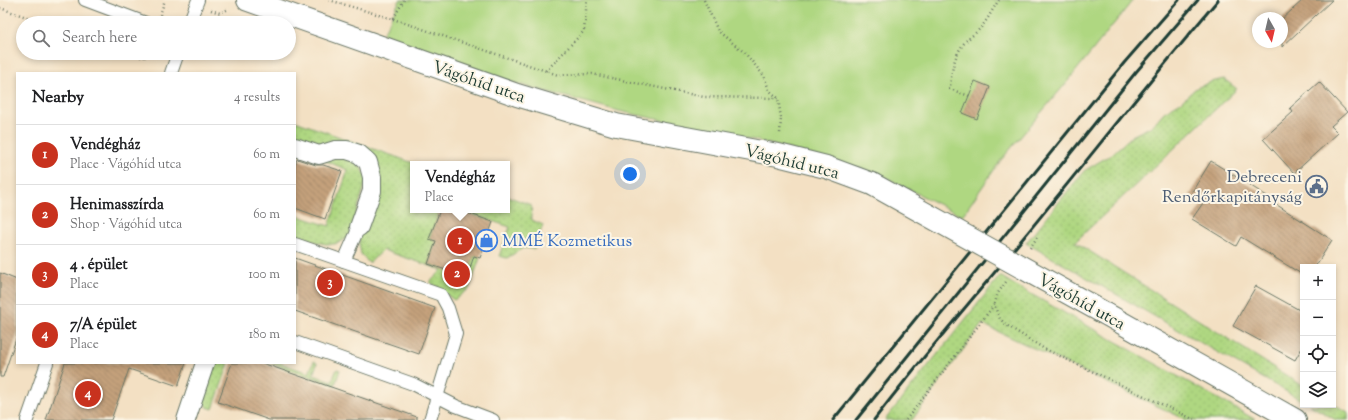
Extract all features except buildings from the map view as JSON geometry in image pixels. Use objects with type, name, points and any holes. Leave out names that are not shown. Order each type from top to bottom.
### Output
[{"type":"main road","name":"Vágóhíd utca","points":[[248,0],[293,16]]},
{"type":"main road","name":"Vágóhíd utca","points":[[296,17],[518,95],[616,125],[778,155],[826,167],[872,184],[1295,420]]},
{"type":"street","points":[[296,146],[319,155],[335,150],[347,150],[359,154],[368,162],[372,177],[372,191],[359,227]]},
{"type":"street","points":[[186,420],[205,364]]},
{"type":"lane","points":[[85,0],[127,16]]},
{"type":"lane","points":[[192,16],[198,0]]},
{"type":"lane","points":[[171,72],[176,60]]},
{"type":"lane","points":[[344,261],[359,227]]},
{"type":"lane","points":[[296,244],[441,295],[448,308],[456,334],[430,420]]},
{"type":"lane","points":[[296,342],[413,384],[456,406],[493,420]]},
{"type":"lane","points":[[27,420],[47,364]]},
{"type":"path","points":[[159,16],[165,0]]},
{"type":"path","points":[[329,0],[393,19],[558,75],[592,74],[704,97],[778,98]]},
{"type":"path","points":[[393,19],[404,0]]},
{"type":"path","points":[[546,71],[584,31],[587,0]]},
{"type":"path","points":[[704,0],[718,31],[745,53],[764,76],[769,90],[778,98],[781,118]]},
{"type":"path","points":[[969,96],[950,89],[950,74],[954,60],[965,42],[982,27],[991,10],[999,0]]},
{"type":"path","points":[[0,8],[23,16]]},
{"type":"path","points":[[1029,249],[1038,236]]},
{"type":"path","points":[[906,420],[994,305],[998,294],[1007,281]]},
{"type":"path","points":[[994,305],[1000,319],[1008,326],[1043,348],[1195,420]]},
{"type":"green space","points":[[400,0],[1133,0],[1067,82],[1001,160],[962,216],[877,173],[755,140],[619,111],[500,79],[383,34]]},
{"type":"green space","points":[[1224,79],[1237,89],[1075,242],[1300,384],[1300,399],[1026,243],[1084,171],[1112,154],[1132,136],[1152,126],[1164,112],[1181,102],[1196,88]]},
{"type":"green space","points":[[296,121],[410,162],[410,213],[439,213],[429,239],[436,241],[428,264],[466,277],[474,256],[480,258],[469,289],[454,300],[430,282],[442,270],[383,250],[369,263],[361,254],[359,244],[373,160],[320,150],[296,140]]},
{"type":"green space","points":[[336,156],[356,159],[367,178],[350,234],[344,240],[331,244],[324,244],[296,234],[296,215],[329,226],[348,170],[324,160]]},
{"type":"green space","points":[[510,197],[531,205],[532,220],[543,225],[534,249],[523,248],[507,258],[499,256],[510,227],[468,213],[510,213]]},
{"type":"green space","points":[[1000,276],[1256,420],[1187,420],[982,324],[912,420],[885,420]]},
{"type":"green space","points":[[314,361],[317,363],[313,375],[332,381],[337,369],[340,370],[335,385],[273,364],[283,364],[309,373]]},
{"type":"green space","points":[[208,364],[229,364],[213,409],[207,407],[202,400]]},
{"type":"green space","points":[[1336,406],[1348,412],[1348,420],[1336,420],[1315,408],[1336,408]]},
{"type":"railway","points":[[833,420],[1124,63],[1179,0]]},
{"type":"railway","points":[[856,420],[1136,72],[1198,0]]},
{"type":"railway","points":[[874,420],[929,350],[1024,237],[1218,0]]},
{"type":"place","name":"Debreceni Rendőrkapitányság","points":[[1317,186]]},
{"type":"place","name":"MMÉ Kozmetikus","points":[[487,240]]},
{"type":"place","name":"Vendégház","points":[[460,241]]},
{"type":"place","name":"Henimasszírda","points":[[457,274]]},
{"type":"place","name":"4 . épület","points":[[330,283]]},
{"type":"place","name":"7/A épület","points":[[88,394]]}]
